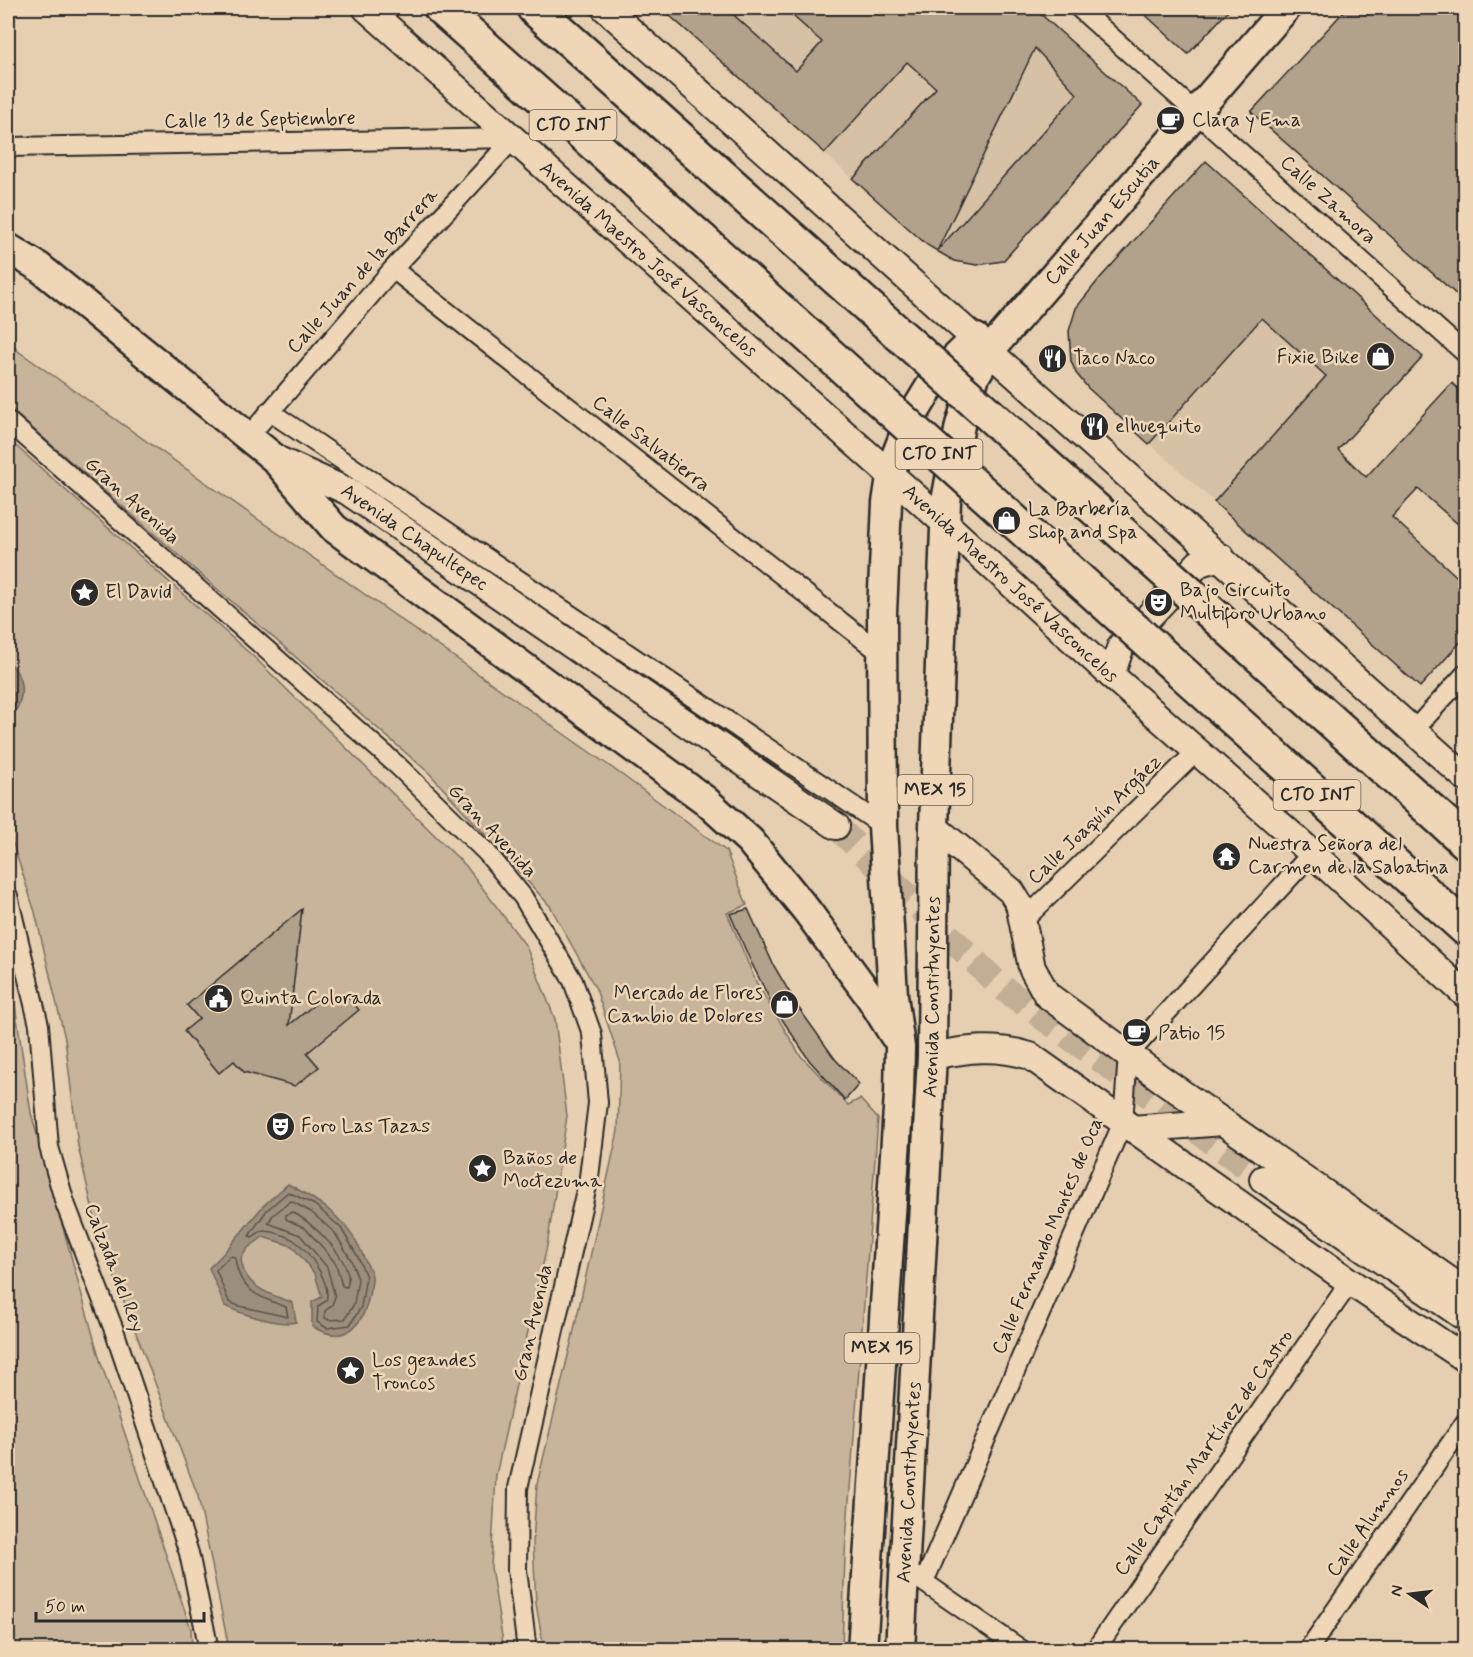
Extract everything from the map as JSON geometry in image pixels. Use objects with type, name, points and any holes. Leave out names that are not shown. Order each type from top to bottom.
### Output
[{"type":"highway","name":"CTO INT","points":[[441,8],[702,240],[1466,929]]},
{"type":"highway","name":"CTO INT","points":[[534,8],[1466,842]]},
{"type":"main road","name":"Avenida Maestro José Vasconcelos","points":[[366,8],[946,524],[1111,675],[1312,853],[1466,995]]},
{"type":"main road","name":"Calle Juan Escutia","points":[[983,344],[1196,112],[1286,8]]},
{"type":"main road","points":[[614,10],[1466,778]]},
{"type":"main road","name":"Avenida Chapultepec","points":[[8,233],[39,267],[274,458],[346,491],[836,826]]},
{"type":"main road","points":[[8,248],[39,267]]},
{"type":"main road","name":"Avenida Constituyentes","points":[[862,1650],[899,1094],[900,1047],[893,995],[883,826],[882,654],[885,531],[891,476],[910,420],[936,377],[983,344]]},
{"type":"main road","name":"Avenida Constituyentes","points":[[900,1650],[914,1576],[932,1056],[934,827],[946,524],[950,478],[960,425],[983,344]]},
{"type":"main road","points":[[274,458],[334,528],[705,800],[750,841],[807,911],[871,998],[900,1047]]},
{"type":"main road","points":[[1111,675],[1121,646],[1199,562],[1221,558]]},
{"type":"main road","points":[[934,827],[1011,891],[1019,903],[1032,968],[1047,995],[1128,1055],[1466,1292]]},
{"type":"main road","points":[[932,1056],[960,1050],[992,1048],[1010,1050],[1029,1056],[1350,1282],[1466,1359]]},
{"type":"main road","points":[[1128,1125],[1223,1122]]},
{"type":"main road","points":[[1263,1179],[1466,1318]]},
{"type":"street","name":"Calle Zamora","points":[[1079,8],[1466,354]]},
{"type":"street","name":"Calle 13 de Septiembre","points":[[8,147],[514,138]]},
{"type":"street","name":"Calle Juan de la Barrera","points":[[248,437],[393,269],[514,138]]},
{"type":"street","name":"Calle Salvatierra","points":[[393,269],[882,654]]},
{"type":"street","name":"Avenida Chapultepec","points":[[269,411],[883,826]]},
{"type":"street","name":"Gran Avenida","points":[[8,421],[398,766],[487,854],[523,897],[573,981],[592,1034],[598,1103],[590,1177],[518,1488],[517,1570],[527,1650]]},
{"type":"street","points":[[1413,731],[1466,673]]},
{"type":"street","name":"Calle Joaquín Argáez","points":[[1023,921],[1197,751]]},
{"type":"street","points":[[1128,1055],[1312,853]]},
{"type":"street","name":"Calzada del Rey","points":[[8,896],[39,1024],[49,1147],[65,1203],[114,1330],[189,1554],[209,1650]]},
{"type":"street","name":"Calle Fernando Montes de Oca","points":[[914,1576],[1128,1125],[1128,1055]]},
{"type":"street","name":"Calle Capitán Martínez de Castro","points":[[1095,1650],[1350,1282]]},
{"type":"street","name":"Calle Alumnos","points":[[1308,1650],[1466,1421]]},
{"type":"street","points":[[914,1576],[1023,1650]]},
{"type":"shaded area","points":[[670,8],[706,8],[718,18],[728,8],[784,8],[822,42],[893,50],[936,88],[1008,8],[1034,8],[1095,62],[1072,88],[1078,93],[1003,261],[977,265],[954,261],[927,245],[666,12]]},
{"type":"shaded area","points":[[1076,308],[1262,318],[1326,376],[1380,318],[1423,357],[1338,450],[1400,508],[1364,547],[1442,662],[1420,687],[1088,388],[1076,373],[1071,361],[1069,331]]},
{"type":"shaded area","points":[[8,339],[18,351],[611,767],[726,851],[747,905],[727,913],[756,982],[800,1055],[848,1105],[860,1099],[878,1119],[845,1554],[842,1649],[544,1649],[536,1604],[533,1542],[537,1484],[618,1131],[620,1061],[596,989],[550,906],[429,773],[16,414],[8,405]]},
{"type":"shaded area","points":[[8,439],[256,659],[466,866],[526,946],[555,1019],[567,1116],[547,1246],[496,1475],[491,1567],[504,1649],[229,1649],[198,1496],[98,1233],[78,1146],[65,1039],[35,912],[8,829]]},
{"type":"shaded area","points":[[8,957],[31,1113],[100,1360],[191,1629],[192,1649],[8,1649]]},
{"type":"water","points":[[8,661],[18,674],[21,687],[20,702],[13,716],[8,711]]},
{"type":"water","points":[[288,1184],[313,1198],[334,1214],[352,1234],[371,1273],[371,1286],[362,1317],[357,1325],[342,1334],[323,1332],[312,1326],[312,1302],[322,1297],[315,1274],[292,1246],[263,1237],[248,1248],[241,1258],[243,1268],[252,1283],[293,1303],[296,1322],[271,1321],[225,1306],[209,1268],[263,1206]]},
{"type":"building","points":[[661,8],[726,8],[796,71],[822,42],[784,8],[1034,8],[1142,105],[1003,261],[977,265],[954,261],[937,251],[927,245],[853,179],[936,88],[907,62],[825,153]],"holes":[[[1035,48],[1077,94],[937,251]]]},
{"type":"building","points":[[1138,8],[1231,8],[1188,54]]},
{"type":"building","points":[[1347,8],[1466,8],[1466,303],[1251,112]]},
{"type":"building","points":[[1206,161],[1423,357],[1338,450],[1366,477],[1452,383],[1466,396],[1466,531],[1418,489],[1392,517],[1466,585],[1466,636],[1420,687],[1214,502],[1326,376],[1262,318],[1149,444],[1088,388],[1076,373],[1071,361],[1069,331],[1076,308],[1100,278]]},
{"type":"building","name":"Quinta Colorada","points":[[302,909],[289,1025],[330,992],[337,1000],[345,993],[359,1010],[307,1053],[319,1067],[295,1086],[244,1072],[234,1061],[219,1073],[184,1031],[199,1019],[187,1005]]},
{"type":"building","name":"Mercado de Flores Cambio de Dolores","points":[[748,909],[774,966],[798,1007],[835,1059],[859,1084],[845,1100],[809,1060],[772,1004],[730,914]]},
{"type":"tunnel","points":[[836,826],[999,985],[1263,1179]]},
{"type":"place","name":"Clara y Ema","points":[[1171,120]]},
{"type":"place","name":"Fixie Bike","points":[[1380,357]]},
{"type":"place","name":"Taco Naco","points":[[1052,358]]},
{"type":"place","name":"elhuequito","points":[[1094,426]]},
{"type":"place","name":"La Barbería Shop and Spa","points":[[1007,521]]},
{"type":"place","name":"El David","points":[[84,592]]},
{"type":"place","name":"Bajo Circuito Multiforo Urbano","points":[[1159,602]]},
{"type":"place","name":"Nuestra Señora del Carmen de la Sabatina","points":[[1227,856]]},
{"type":"place","name":"Quinta Colorada","points":[[219,998]]},
{"type":"place","name":"Mercado de Flores Cambio de Dolores","points":[[784,1004]]},
{"type":"place","name":"Patio 15","points":[[1137,1033]]},
{"type":"place","name":"Foro Las Tazas","points":[[280,1126]]},
{"type":"place","name":"Baños de Moctezuma","points":[[482,1169]]},
{"type":"place","name":"Los geandes Troncos","points":[[351,1371]]}]
